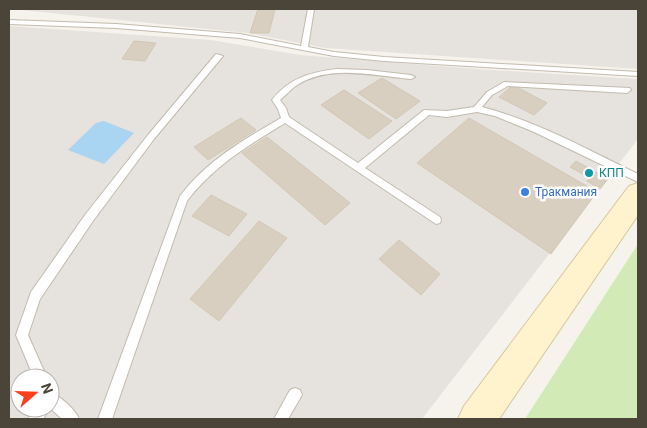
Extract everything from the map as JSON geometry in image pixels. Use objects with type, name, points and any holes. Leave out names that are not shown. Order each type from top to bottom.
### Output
[{"type":"street","points":[[477,419],[638,194]]},
{"type":"lane","points":[[304,48],[311,9]]},
{"type":"lane","points":[[9,22],[116,26],[240,36],[304,48],[384,59],[638,74]]},
{"type":"lane","points":[[37,368],[22,335],[35,296],[89,218],[151,137],[219,56]]},
{"type":"lane","points":[[411,77],[340,72],[308,77],[295,82],[276,100],[282,108],[285,119],[360,167],[436,220]]},
{"type":"lane","points":[[477,109],[485,96],[495,88],[507,84],[627,90]]},
{"type":"lane","points":[[360,167],[427,112],[447,114],[477,109],[497,114],[537,130],[638,178]]},
{"type":"lane","points":[[105,419],[183,200],[194,183],[212,166],[285,119]]},
{"type":"lane","points":[[281,419],[295,395]]},
{"type":"lane","points":[[60,408],[72,419]]},
{"type":"shaded area","points":[[12,9],[638,9],[638,69],[325,48],[247,33]]},
{"type":"shaded area","points":[[9,26],[211,40],[300,55],[638,79],[638,139],[422,419],[9,419]]},
{"type":"green space","points":[[638,244],[638,419],[525,419]]},
{"type":"water","points":[[104,121],[134,133],[104,164],[68,150],[96,123]]},
{"type":"building","points":[[258,9],[275,9],[269,33],[250,33]]},
{"type":"building","points":[[134,41],[156,43],[145,61],[122,59]]},
{"type":"building","points":[[382,78],[420,101],[396,119],[358,93]]},
{"type":"building","points":[[513,85],[547,103],[534,115],[499,97]]},
{"type":"building","points":[[344,90],[392,121],[369,139],[321,105]]},
{"type":"building","points":[[241,118],[256,130],[208,160],[194,147]]},
{"type":"building","points":[[469,118],[597,192],[551,254],[417,163]]},
{"type":"building","points":[[267,137],[350,203],[325,225],[242,153]]},
{"type":"building","name":"КПП","points":[[576,161],[608,179],[600,189],[587,181],[590,178],[570,167]]},
{"type":"building","points":[[211,195],[247,214],[229,236],[192,216]]},
{"type":"building","points":[[259,221],[287,238],[219,321],[190,299]]},
{"type":"building","points":[[399,240],[440,274],[421,295],[379,259]]},
{"type":"place","name":"КПП","points":[[589,173]]},
{"type":"place","name":"Тракмания","points":[[525,192]]}]
